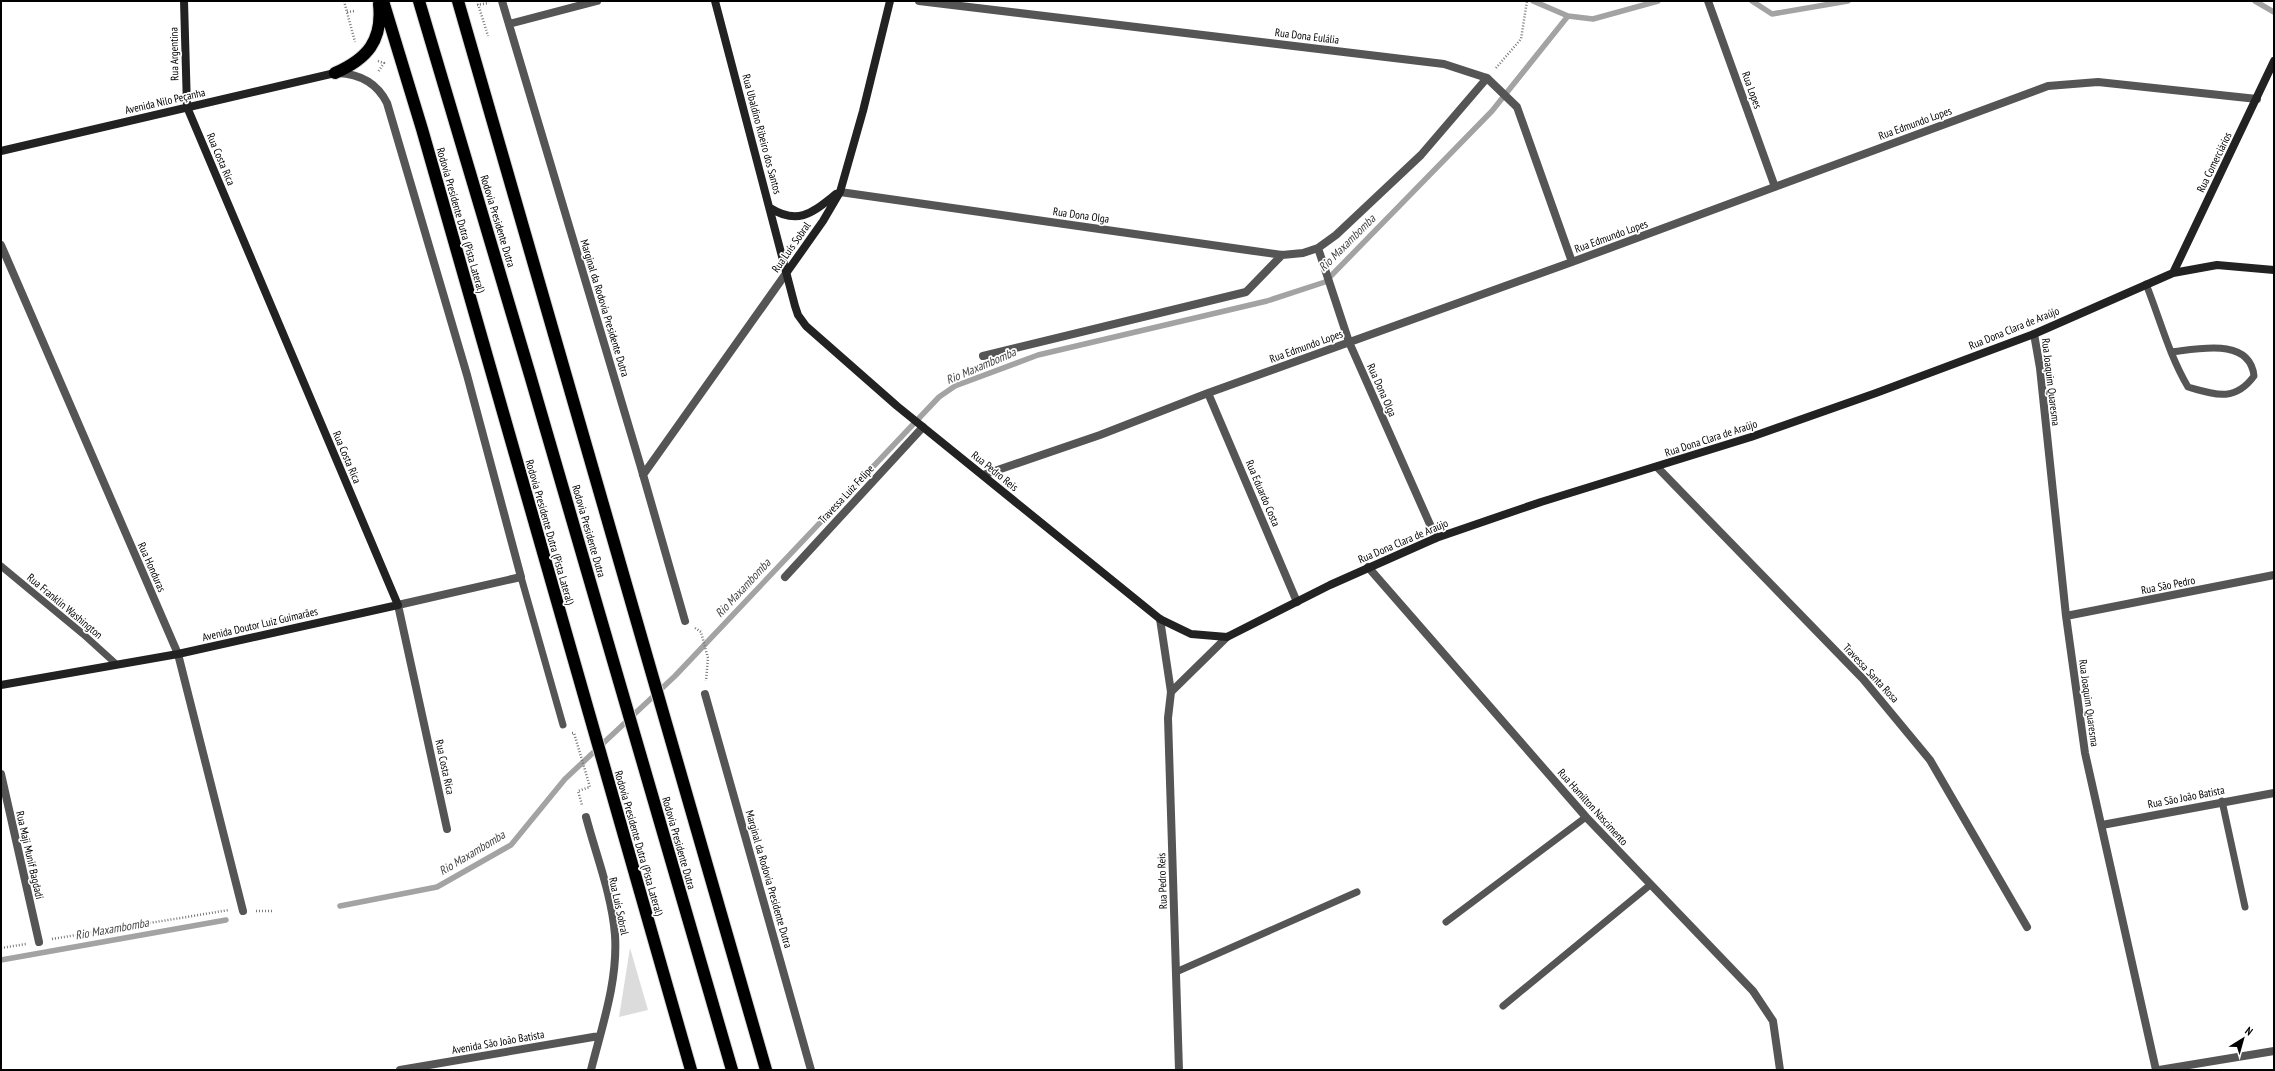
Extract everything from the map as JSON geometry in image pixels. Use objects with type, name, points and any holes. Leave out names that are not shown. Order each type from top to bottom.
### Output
[{"type":"highway","points":[[335,73],[358,60],[375,41],[380,22],[379,1]]},
{"type":"highway","name":"Rodovia Presidente Dutra (Pista Lateral)","points":[[383,1],[422,129],[587,713],[691,1070]]},
{"type":"highway","name":"Rodovia Presidente Dutra","points":[[419,1],[732,1070]]},
{"type":"highway","name":"Rodovia Presidente Dutra","points":[[458,1],[766,1070]]},
{"type":"main road","name":"Rua Argentina","points":[[184,1],[187,107]]},
{"type":"main road","name":"Rua Ubaldino Ribeiro dos Santos","points":[[715,1],[787,272]]},
{"type":"main road","name":"Rua Luís Sobral","points":[[787,272],[823,221],[840,192],[863,111],[890,1]]},
{"type":"main road","name":"Rua Comerciários","points":[[2173,273],[2274,61]]},
{"type":"main road","name":"Avenida Nilo Peçanha","points":[[1,151],[335,73]]},
{"type":"main road","name":"Rua Costa Rica","points":[[187,107],[398,605]]},
{"type":"main road","points":[[770,208],[790,217],[800,217],[813,211],[840,192]]},
{"type":"main road","name":"Rua Dona Clara de Araújo","points":[[1227,637],[1368,567],[1436,538],[1541,502],[1657,467],[1823,412],[2034,334],[2173,273],[2217,266],[2274,270]]},
{"type":"main road","name":"Rua Pedro Reis","points":[[787,272],[798,315],[806,326],[897,406],[983,475],[1093,567],[1160,619]]},
{"type":"main road","name":"Avenida Doutor Luiz Guimarães","points":[[1,685],[178,654],[398,605]]},
{"type":"main road","points":[[1160,619],[1191,634],[1227,637]]},
{"type":"street","name":"Marginal da Rodovia Presidente Dutra","points":[[502,1],[643,474],[685,621]]},
{"type":"street","points":[[509,24],[597,1]]},
{"type":"street","name":"Rua Dona Eulália","points":[[919,1],[1444,64],[1490,81],[1517,107],[1572,262]]},
{"type":"street","name":"Rua Lopes","points":[[1708,1],[1775,187]]},
{"type":"street","points":[[335,73],[352,74],[364,79],[378,89],[387,102],[467,375],[521,577]]},
{"type":"street","name":"Rua Dona Olga","points":[[840,192],[1282,255],[1303,253],[1318,248],[1364,209],[1421,155],[1490,81]]},
{"type":"street","name":"Rua Edmundo Lopes","points":[[983,475],[1100,435],[1208,393],[1572,262],[2048,86],[2098,82],[2257,99]]},
{"type":"street","name":"Rua Honduras","points":[[1,245],[178,654],[243,911]]},
{"type":"street","name":"Rua Dona Olga","points":[[1318,248],[1349,342],[1436,538]]},
{"type":"street","points":[[984,356],[1246,292],[1282,255]]},
{"type":"street","name":"Rua Luís Sobral","points":[[643,474],[787,272]]},
{"type":"street","name":"Rua Joaquim Quaresma","points":[[2034,334],[2041,376],[2066,616],[2085,753],[2158,1070]]},
{"type":"street","name":"Rua Eduardo Costa","points":[[1208,393],[1297,602]]},
{"type":"street","name":"Travessa Luiz Felipe","points":[[785,576],[922,426]]},
{"type":"street","name":"Travessa Santa Rosa","points":[[1657,467],[1863,679],[1895,716],[1930,760],[2027,927]]},
{"type":"street","name":"Rua Hamilton Nascimento","points":[[1368,567],[1586,817],[1753,991],[1773,1021],[1776,1033],[1780,1070]]},
{"type":"street","name":"Rua São Pedro","points":[[2066,616],[2274,575]]},
{"type":"street","name":"Avenida Doutor Luiz Guimarães","points":[[398,605],[521,577]]},
{"type":"street","name":"Rua Costa Rica","points":[[398,605],[447,829]]},
{"type":"street","name":"Rua Pedro Reis","points":[[1160,619],[1170,692],[1168,718],[1179,1070]]},
{"type":"street","points":[[1170,692],[1227,637]]},
{"type":"street","name":"Marginal da Rodovia Presidente Dutra","points":[[705,694],[811,1070]]},
{"type":"street","name":"Rua Maji Munif Bagdadi","points":[[1,774],[38,942]]},
{"type":"street","name":"Rua São João Batista","points":[[2102,825],[2222,801],[2274,793]]},
{"type":"street","name":"Rua Luís Sobral","points":[[586,817],[609,901],[615,934],[612,982],[591,1070]]},
{"type":"street","name":"Avenida São João Batista","points":[[400,1070],[599,1036]]},
{"type":"street","points":[[2158,1070],[2274,1050]]},
{"type":"lane","points":[[2146,284],[2171,352],[2188,388],[2211,394],[2235,394],[2247,386],[2254,376],[2253,366],[2246,356],[2229,348],[2171,352]]},
{"type":"lane","name":"Rua Franklin Washington","points":[[1,566],[83,634],[115,664]]},
{"type":"lane","points":[[521,577],[564,726]]},
{"type":"lane","points":[[2222,801],[2244,907]]},
{"type":"lane","points":[[1446,922],[1586,817]]},
{"type":"lane","points":[[1503,1006],[1650,885]]},
{"type":"lane","points":[[1176,972],[1357,892]]},
{"type":"path","points":[[344,1],[356,46]]},
{"type":"path","points":[[1490,81],[1521,39],[1527,13],[1527,1]]},
{"type":"path","points":[[478,4],[488,36]]},
{"type":"path","points":[[347,12],[354,11]]},
{"type":"path","points":[[701,632],[708,658],[705,694]]},
{"type":"path","points":[[566,735],[574,733],[590,787],[578,791],[580,798]]},
{"type":"path","points":[[1,948],[224,910],[273,911]]},
{"type":"shaded area","points":[[630,948],[648,1010],[619,1017]]},
{"type":"waterway","name":"Rio Maxambomba","points":[[1533,1],[1568,16],[1593,19],[1658,1]]},
{"type":"waterway","name":"Rio Maxambomba","points":[[1752,1],[1772,14],[1848,1]]},
{"type":"waterway","name":"Rio Maxambomba","points":[[2255,1],[2274,12]]},
{"type":"waterway","name":"Rio Maxambomba","points":[[340,906],[437,887],[511,845],[565,779],[675,676],[939,397],[955,386],[1038,355],[1267,301],[1325,282],[1492,111],[1568,16]]},
{"type":"waterway","name":"Rio Maxambomba","points":[[1,960],[226,920]]}]
